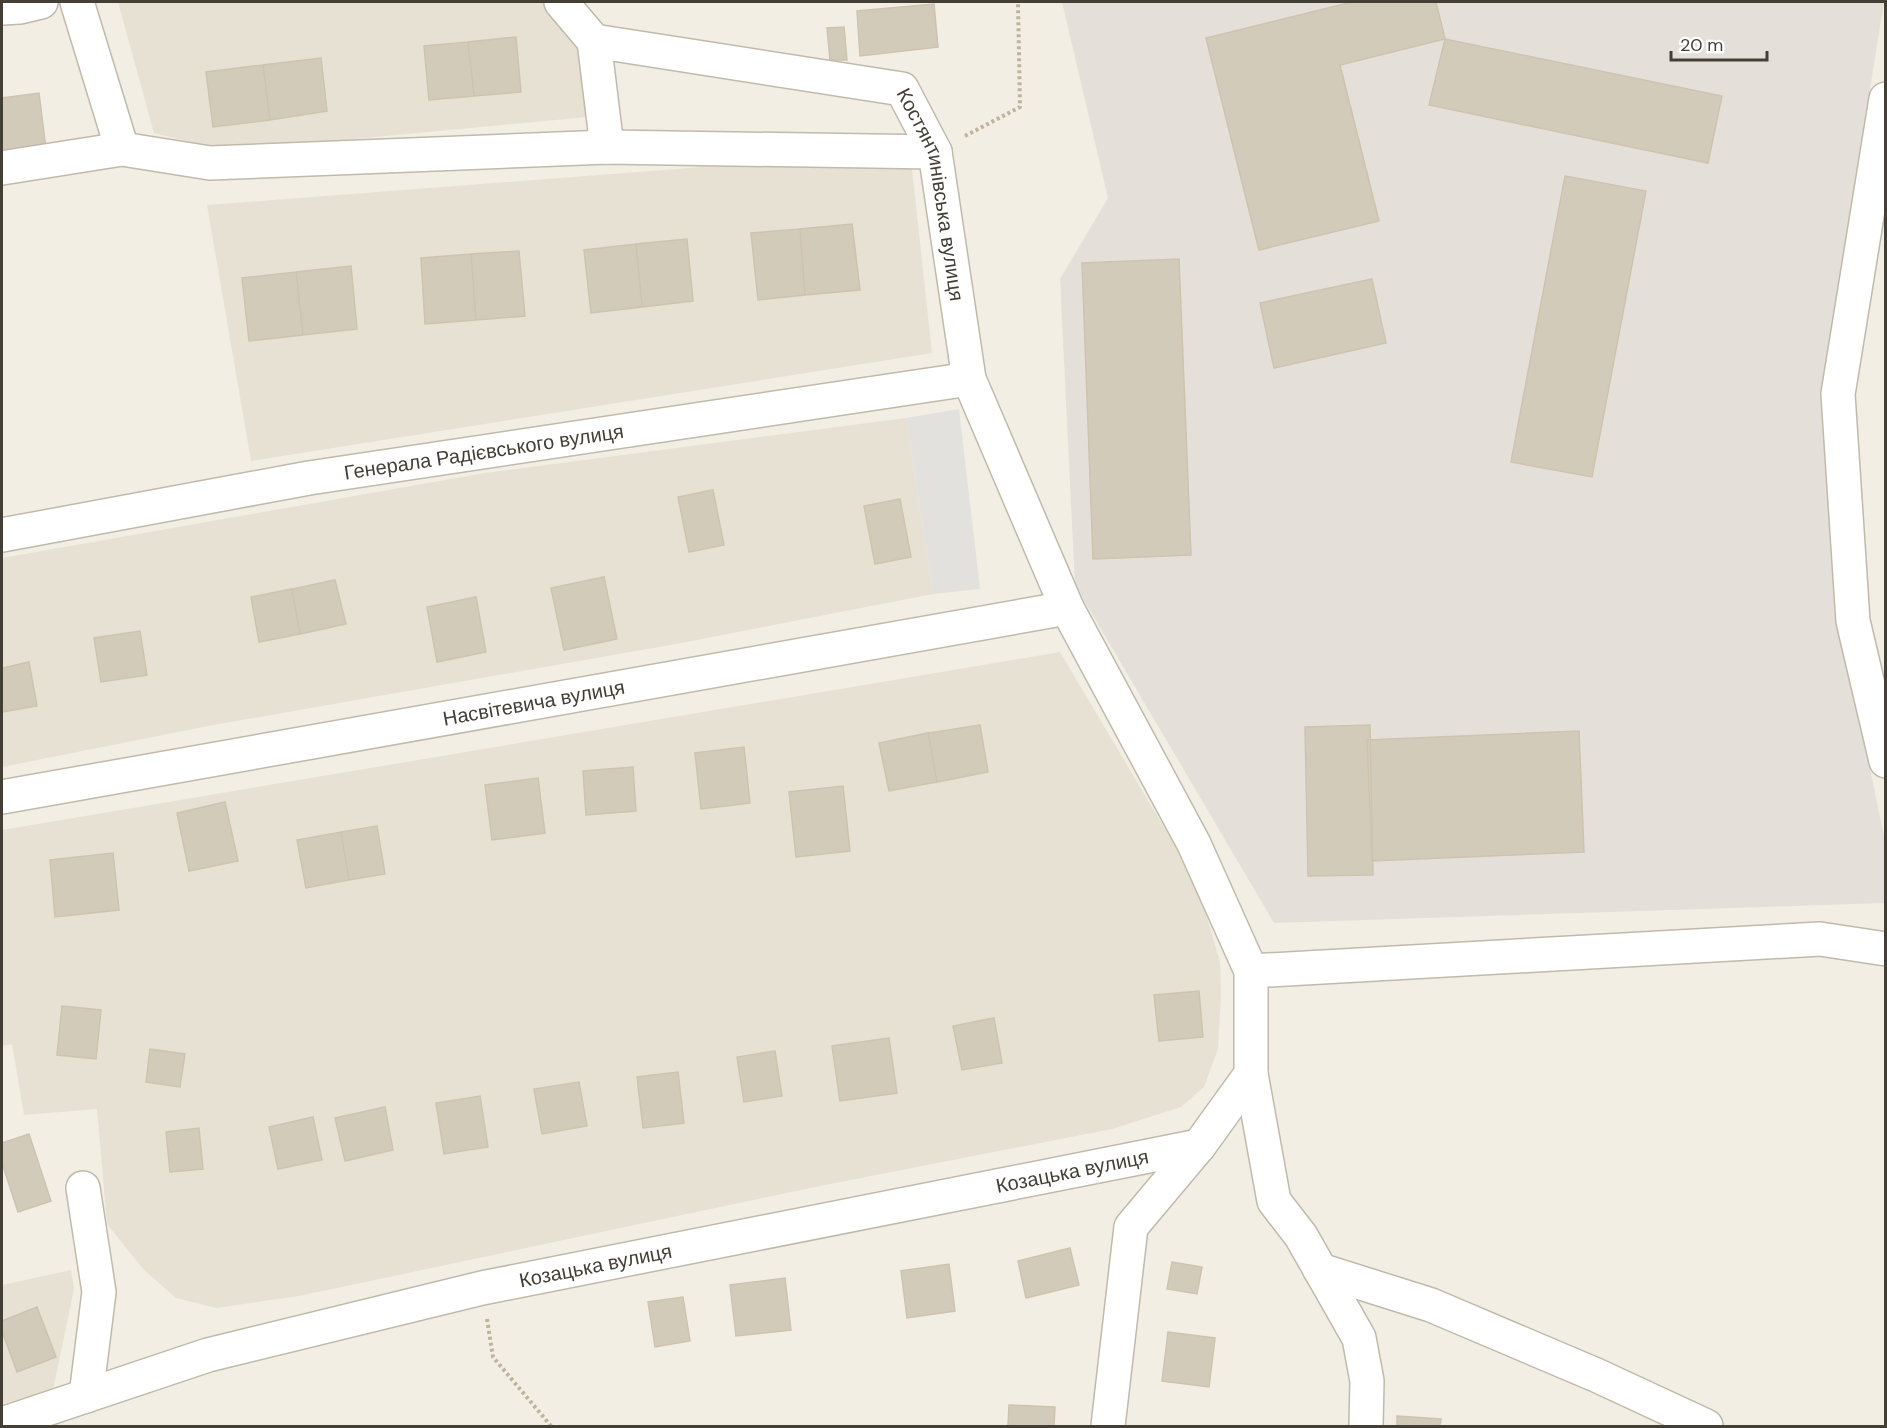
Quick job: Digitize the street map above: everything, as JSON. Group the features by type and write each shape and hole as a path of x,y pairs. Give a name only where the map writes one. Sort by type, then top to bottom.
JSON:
{"street":[{"path":"2,8 41,2"},
{"path":"77,2 122,149"},
{"path":"561,2 594,41 607,147"},
{"name":"Костянтинівська вулиця","path":"594,41 902,89 935,152 969,378 1067,608 1194,844 1251,971"},
{"path":"1886,99 1838,394 1853,621 1886,760"},
{"path":"2,168 122,149 210,163 607,147 935,152"},
{"name":"Генерала Радієвського вулиця","path":"2,535 309,478 969,378"},
{"name":"Насвітевича вулиця","path":"2,796 1067,608"},
{"path":"1366,1426 1367,1381 1359,1338 1300,1236 1274,1201 1251,1074 1251,971 1820,939 1886,949"},
{"path":"1108,1426 1131,1227 1199,1146 1251,1074"},
{"name":"Козацька вулиця","path":"2,1424 208,1355 482,1288 1199,1146"},
{"path":"83,1188 99,1292 86,1396"},
{"path":"1320,1270 1431,1305 1596,1375 1706,1426"}],"path":[{"path":"935,152 1020,107 1018,2"},
{"path":"482,1288 493,1357 550,1426"}],"shaded area":[{"path":"118,2 569,2 590,19 588,117 228,151 154,133"},
{"path":"1062,2 1884,2 1821,393 1841,630 1885,841 1885,903 1274,923 1075,585 1060,279 1108,198"},
{"path":"910,151 932,353 251,461 207,205"},
{"path":"959,409 980,589 933,594 906,418"},
{"path":"906,418 933,594 676,644 208,726 2,767 2,558 485,473"},
{"path":"1060,652 1197,883 1220,962 1218,1049 1204,1087 1181,1107 1112,1129 820,1186 299,1296 216,1308 176,1298 144,1270 107,1224 97,1109 24,1115 12,1044 2,1046 2,830"},
{"path":"71,1270 74,1289 53,1390 2,1404 2,1285"}],"building":[{"path":"1352,2 1436,2 1445,39 1340,65 1379,221 1259,250 1206,38"},
{"path":"934,4 938,47 860,56 857,11"},
{"path":"844,27 847,60 830,60 827,28"},
{"path":"516,37 521,92 474,96 468,42"},
{"path":"1445,39 1722,96 1708,163 1429,105"},
{"path":"468,42 474,96 429,100 424,46"},
{"path":"321,58 327,111 270,120 263,65"},
{"path":"263,65 270,120 213,127 206,72"},
{"path":"39,93 46,149 2,154 2,98"},
{"path":"1565,176 1646,191 1592,477 1511,462"},
{"path":"852,224 860,290 805,295 800,229"},
{"path":"800,229 805,295 758,300 751,233"},
{"path":"687,239 693,301 642,307 636,244"},
{"path":"636,244 642,307 591,313 584,250"},
{"path":"519,251 525,316 476,320 471,254"},
{"path":"471,254 476,320 425,324 421,258"},
{"path":"1179,259 1191,555 1093,559 1082,263"},
{"path":"351,266 357,329 303,335 296,272"},
{"path":"296,272 303,335 249,341 242,278"},
{"path":"1372,279 1386,343 1274,368 1260,303"},
{"path":"713,490 724,545 689,552 678,497"},
{"path":"900,499 911,557 875,564 864,506"},
{"path":"604,577 617,639 564,650 551,588"},
{"path":"335,580 346,624 300,634 292,589"},
{"path":"292,589 300,634 259,642 251,597"},
{"path":"476,597 486,652 437,662 427,607"},
{"path":"140,631 147,675 101,682 94,638"},
{"path":"29,662 37,706 2,712 2,668"},
{"path":"980,725 988,772 937,782 928,733"},
{"path":"1370,725 1373,875 1308,876 1305,727"},
{"path":"1579,731 1584,852 1372,861 1367,740"},
{"path":"928,733 937,782 889,791 879,743"},
{"path":"744,747 750,803 701,809 695,753"},
{"path":"633,767 636,811 586,815 583,771"},
{"path":"538,778 545,833 492,840 485,785"},
{"path":"843,786 850,851 796,857 789,792"},
{"path":"225,802 238,861 189,871 177,813"},
{"path":"377,826 385,874 349,880 341,832"},
{"path":"341,832 349,880 306,888 297,840"},
{"path":"113,853 119,910 55,917 50,860"},
{"path":"1199,991 1203,1037 1159,1041 1154,995"},
{"path":"62,1006 101,1010 96,1059 57,1055"},
{"path":"994,1018 1002,1063 962,1070 953,1026"},
{"path":"889,1038 897,1093 840,1101 832,1046"},
{"path":"150,1049 185,1054 180,1087 146,1082"},
{"path":"775,1051 782,1096 744,1102 737,1057"},
{"path":"678,1072 684,1123 643,1128 637,1077"},
{"path":"579,1082 587,1126 542,1134 534,1089"},
{"path":"480,1096 488,1147 444,1154 436,1103"},
{"path":"385,1107 393,1150 345,1161 335,1118"},
{"path":"313,1117 322,1160 278,1169 269,1127"},
{"path":"199,1128 203,1169 170,1172 166,1132"},
{"path":"29,1134 51,1201 18,1212 2,1163 2,1143"},
{"path":"1070,1248 1079,1285 1026,1298 1018,1261"},
{"path":"1172,1262 1202,1267 1197,1294 1167,1289"},
{"path":"949,1264 955,1311 907,1318 901,1271"},
{"path":"785,1278 791,1330 736,1336 730,1285"},
{"path":"683,1297 690,1341 655,1347 648,1302"},
{"path":"37,1307 56,1357 17,1372 2,1331 2,1321"},
{"path":"1168,1332 1215,1338 1209,1387 1162,1381"},
{"path":"1009,1405 1055,1407 1054,1426 1008,1426"},
{"path":"1397,1416 1441,1419 1440,1426 1397,1426"}]}
